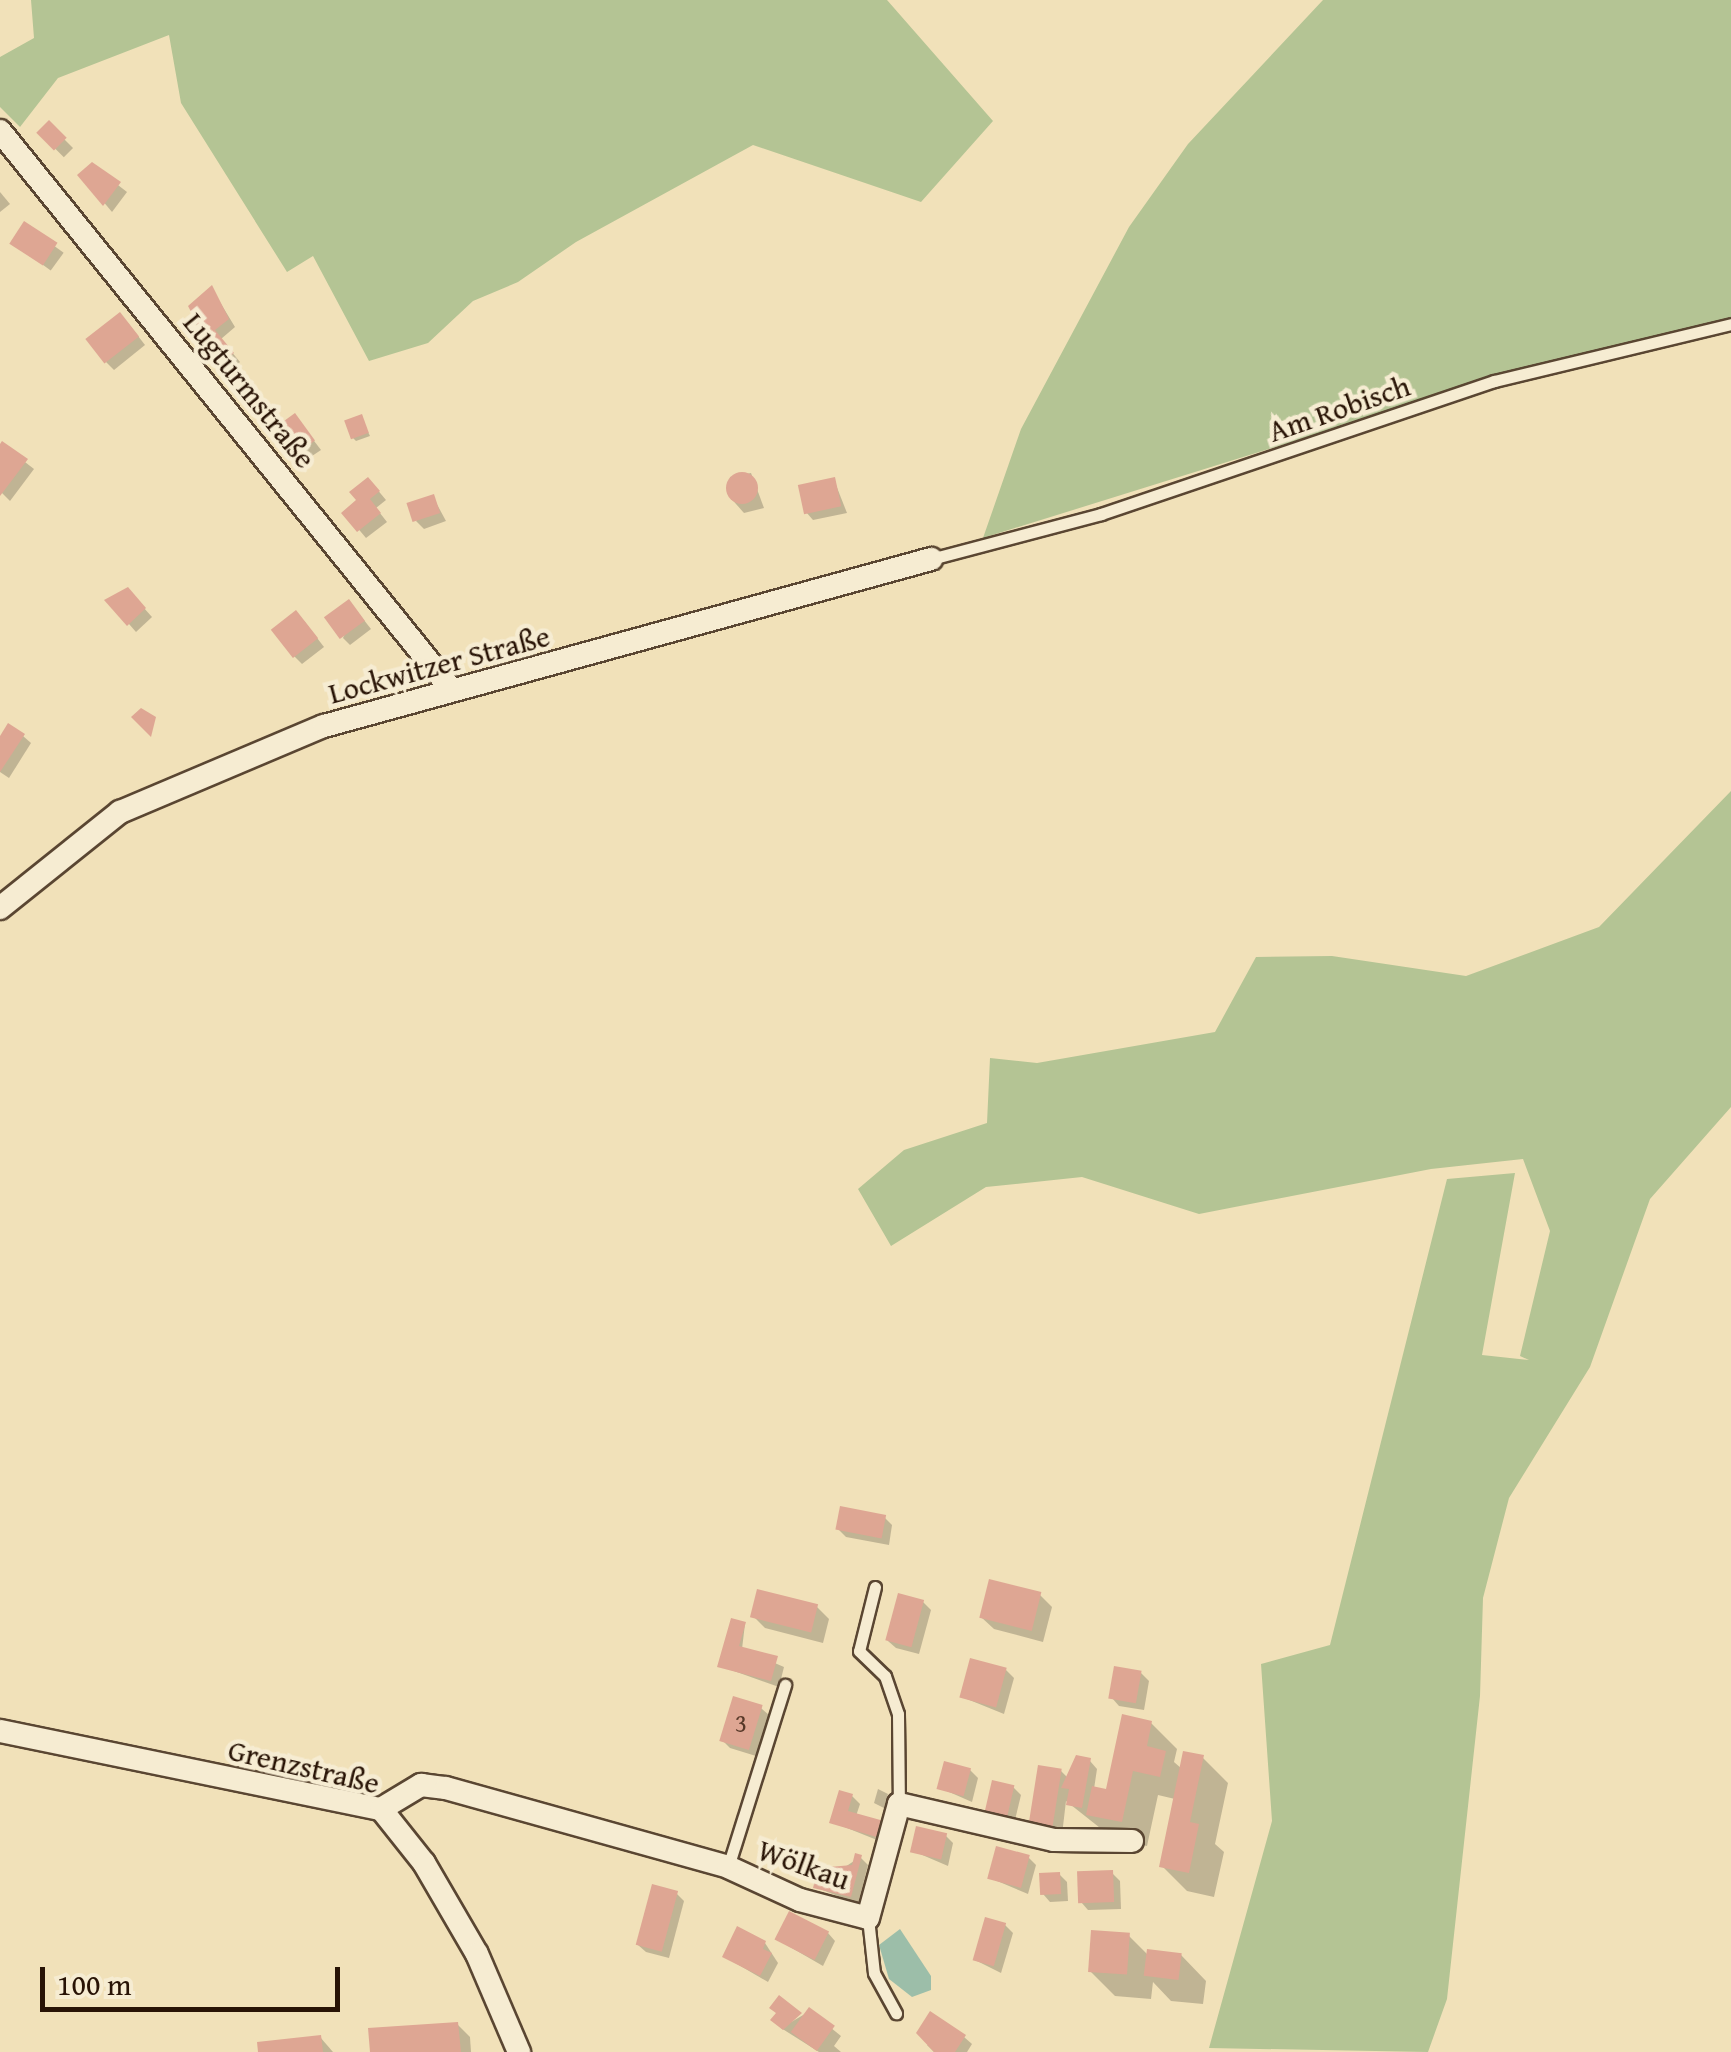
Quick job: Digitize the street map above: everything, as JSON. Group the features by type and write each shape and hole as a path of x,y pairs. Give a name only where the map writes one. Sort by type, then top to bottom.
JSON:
{"street":[{"name":"Lugturmstraße","path":"0,131 451,689"},
{"name":"Lockwitzer Straße","path":"0,908 100,825 169,788 324,726 931,559"},
{"name":"Grenzstraße","path":"0,1731 382,1810 424,1863 477,1954 519,2052"},
{"name":"Wölkau","path":"382,1810 421,1785 446,1788 728,1867 800,1900 868,1918 898,1804"},
{"path":"898,1804 1054,1840 1132,1841"}],"lane":[{"name":"Am Robisch","path":"931,559 1101,514 1494,381 1731,324"},
{"path":"875,1587 859,1651 884,1676 898,1714 898,1804"},
{"path":"728,1867 786,1685"},
{"path":"868,1918 874,1973 896,2013"}],"shaded area":[{"path":"31,0 887,0 993,121 921,202 753,145 576,242 518,282 473,301 428,343 369,361 313,256 287,272 181,103 169,35 58,78 20,127 0,107 0,57 34,38"},
{"path":"1323,0 1731,0 1731,323 1565,357 983,538 1021,429 1129,227 1188,144"},
{"path":"1731,791 1731,1107 1650,1199 1590,1367 1509,1498 1483,1598 1480,1696 1447,1999 1428,2052 1209,2048 1272,1821 1261,1664 1330,1645 1447,1179 1515,1173 1482,1355 1529,1360 1520,1356 1550,1231 1523,1159 1431,1169 1199,1214 1082,1177 986,1187 891,1246 858,1189 904,1150 987,1123 990,1058 1037,1063 1215,1032 1256,957 1332,956 1466,976 1599,927"},
{"path":"900,1929 931,1976 931,1990 912,1997 889,1979 879,1945"}],"building":[{"path":"49,120 67,138 54,150 36,133"},
{"path":"92,162 121,182 103,206 77,175"},
{"path":"24,221 58,243 43,265 9,244"},
{"path":"212,285 229,319 215,330 234,353 218,366 200,343 205,339 188,306"},
{"path":"120,312 139,336 104,364 85,339"},
{"path":"295,413 315,441 297,453 277,426"},
{"path":"362,414 369,433 351,439 344,420"},
{"path":"2,441 28,459 0,496 0,444"},
{"path":"742,472 754,476 758,488 754,500 742,504 730,500 726,488 730,476"},
{"path":"368,477 380,491 370,499 381,513 357,532 341,513 356,500 349,492"},
{"path":"835,477 841,506 804,514 798,485"},
{"path":"434,494 440,513 413,522 406,503"},
{"path":"128,587 146,608 127,626 104,600"},
{"path":"349,599 365,621 340,639 324,617"},
{"path":"296,610 318,638 293,658 271,630"},
{"path":"141,708 156,717 151,737 131,717"},
{"path":"8,723 25,734 0,772 0,736"},
{"path":"840,1506 886,1515 882,1539 835,1530"},
{"path":"989,1579 1041,1592 1032,1631 979,1618"},
{"path":"757,1589 818,1604 811,1632 750,1617"},
{"path":"898,1593 924,1600 911,1647 885,1640"},
{"path":"731,1618 746,1622 739,1646 778,1656 771,1681 717,1667"},
{"path":"970,1658 1007,1668 996,1707 959,1698"},
{"path":"1114,1666 1142,1671 1136,1703 1108,1698"},
{"path":"733,1696 763,1705 749,1750 719,1741"},
{"path":"1122,1714 1152,1721 1147,1746 1166,1751 1160,1777 1133,1771 1122,1822 1086,1815 1092,1786 1106,1789"},
{"path":"1183,1751 1204,1755 1190,1822 1199,1824 1189,1873 1159,1867"},
{"path":"1076,1755 1091,1758 1082,1808 1066,1805 1069,1789 1061,1788"},
{"path":"944,1761 971,1768 964,1796 936,1789"},
{"path":"1038,1765 1062,1769 1052,1827 1029,1823"},
{"path":"992,1780 1014,1785 1007,1818 984,1813"},
{"path":"839,1790 853,1794 848,1811 884,1821 880,1838 829,1823"},
{"path":"916,1826 947,1833 941,1860 910,1852"},
{"path":"996,1846 1030,1855 1021,1888 987,1879"},
{"path":"855,1853 862,1855 851,1897 813,1888 818,1868 852,1865"},
{"path":"1113,1870 1114,1902 1078,1903 1077,1871"},
{"path":"1060,1872 1061,1894 1040,1895 1039,1873"},
{"path":"652,1884 678,1891 662,1952 636,1945"},
{"path":"789,1911 829,1931 815,1960 774,1940"},
{"path":"985,1917 1006,1923 994,1966 973,1960"},
{"path":"737,1926 766,1941 763,1949 772,1953 760,1976 722,1957"},
{"path":"1091,1930 1130,1933 1127,1975 1088,1972"},
{"path":"1147,1949 1182,1953 1178,1980 1144,1976"},
{"path":"779,1995 802,2013 783,2030 770,2020 776,2013 769,2008"},
{"path":"809,2007 835,2026 817,2051 791,2032"},
{"path":"930,2011 966,2035 955,2052 934,2052 916,2033"},
{"path":"458,2022 461,2052 370,2052 368,2028"},
{"path":"321,2035 323,2052 258,2052 257,2042"}]}
